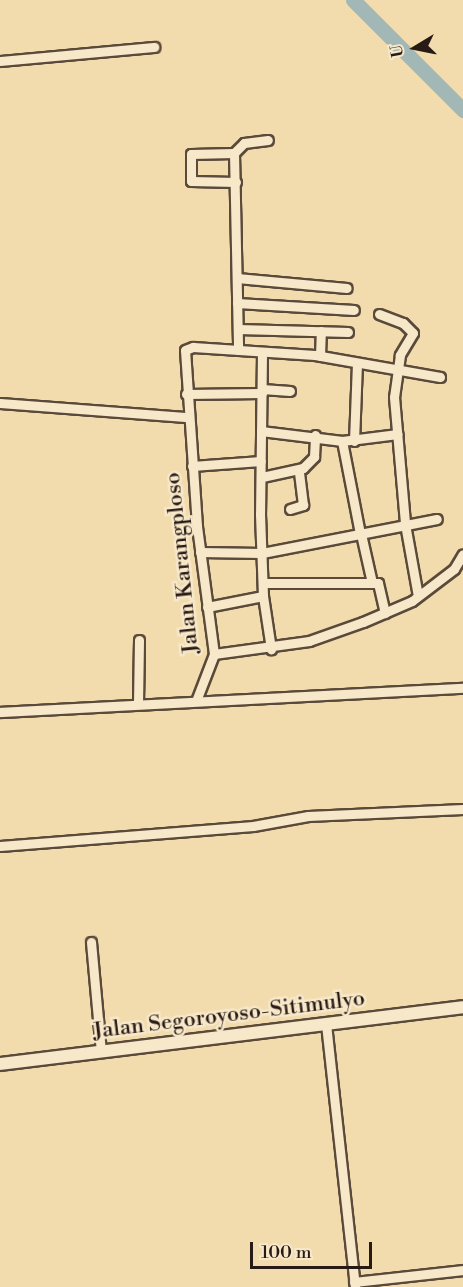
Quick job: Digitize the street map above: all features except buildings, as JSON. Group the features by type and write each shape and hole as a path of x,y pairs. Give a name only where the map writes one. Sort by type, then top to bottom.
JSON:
{"main road":[{"name":"Jalan Segoroyoso-Sitimulyo","path":"0,1064 463,1007"}],"street":[{"path":"0,62 154,47"},
{"path":"236,182 193,182 190,178 191,154 234,153 244,143 268,140"},
{"path":"234,153 238,350 320,357 440,377"},
{"path":"237,278 347,288"},
{"path":"237,303 354,310"},
{"path":"379,314 402,323 413,333 405,342 397,370 398,434 405,524 418,596"},
{"path":"238,328 348,332"},
{"path":"320,357 321,331"},
{"name":"Jalan Karangploso","path":"196,701 214,654 192,465 185,350 193,347 238,350"},
{"path":"262,353 263,596 271,649"},
{"path":"354,441 357,364"},
{"path":"186,394 290,392"},
{"path":"0,404 188,417"},
{"path":"261,431 315,435 342,441 398,434"},
{"path":"262,477 299,470 314,457 315,435"},
{"path":"342,441 372,583"},
{"path":"192,465 261,461"},
{"path":"290,509 303,505 299,470"},
{"path":"201,552 262,553 437,519"},
{"path":"214,654 271,649 309,641 385,613 418,596 454,569 463,554"},
{"path":"263,583 378,583 385,613"},
{"path":"207,608 263,596"},
{"path":"138,704 139,640"},
{"path":"0,712 463,688"},
{"path":"0,846 253,826 330,814 463,809"},
{"path":"91,942 101,1052"},
{"path":"326,1024 354,1285 463,1270"}],"waterway":[{"path":"353,0 463,110"}]}
